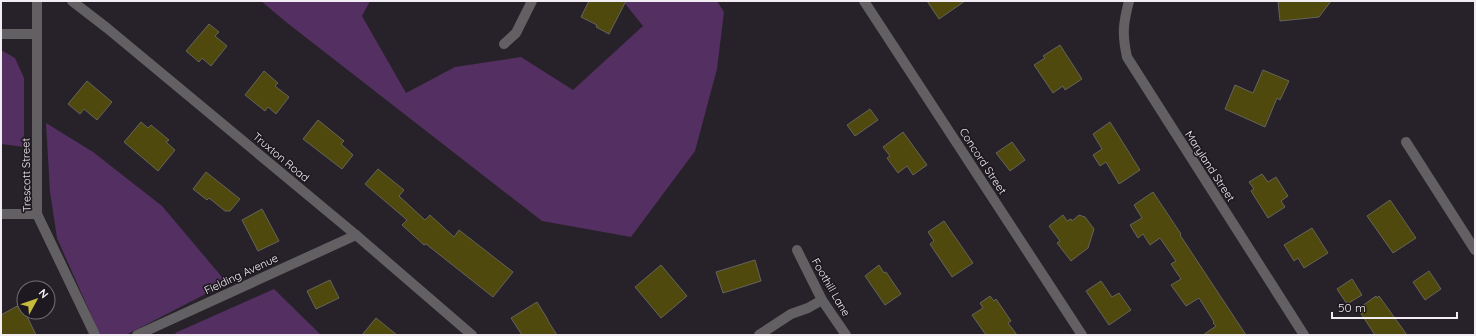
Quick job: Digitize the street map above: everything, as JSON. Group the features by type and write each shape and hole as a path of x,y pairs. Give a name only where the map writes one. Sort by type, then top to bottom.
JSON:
{"street":[{"name":"Trescott Street","path":"38,1 37,214 95,335"},
{"name":"Truxton Road","path":"72,1 107,28 356,235 472,335"},
{"path":"504,44 516,33 532,1"},
{"name":"Concord Street","path":"864,1 1082,335"},
{"name":"Maryland Street","path":"1129,1 1125,17 1123,38 1127,57 1304,335"},
{"path":"1,34 37,34"},
{"path":"1406,142 1475,250"},
{"path":"1,214 37,214"},
{"name":"Fielding Avenue","path":"137,335 356,235"},
{"name":"Foothill Lane","path":"797,250 822,300 846,335"},
{"path":"759,335 791,314 808,308 822,300"}],"shaded area":[{"path":"261,1 370,1 362,16 406,93 455,67 521,57 573,90 643,26 623,1 717,1 724,12 717,69 695,151 631,237 542,221"},
{"path":"1,50 15,58 24,78 24,147 1,144"},
{"path":"46,123 93,152 162,206 227,283 126,335 100,335 57,238 50,192"},
{"path":"274,289 321,335 177,335 175,333"}],"building":[{"path":"589,1 626,1 609,34 596,27 597,25 581,17"},
{"path":"927,1 965,1 939,19"},
{"path":"1278,1 1331,1 1319,17 1280,21"},
{"path":"209,24 219,32 215,36 227,46 211,66 202,58 199,62 186,51"},
{"path":"1060,45 1082,79 1065,90 1063,86 1053,93 1034,65 1045,58 1043,56"},
{"path":"1263,70 1289,81 1280,100 1277,98 1265,127 1225,109 1235,85 1253,93"},
{"path":"264,71 278,83 275,86 289,97 276,114 268,107 265,111 245,95"},
{"path":"87,81 112,102 97,120 84,109 80,114 68,104"},
{"path":"870,109 878,120 855,136 847,125"},
{"path":"318,120 344,141 341,144 353,155 342,169 303,139"},
{"path":"141,122 148,128 151,125 169,140 166,142 175,150 158,171 124,142"},
{"path":"1110,122 1140,170 1119,184 1106,162 1100,166 1093,155 1102,149 1093,134"},
{"path":"903,132 927,165 913,175 907,166 898,173 887,158 890,156 883,147"},
{"path":"1012,142 1025,160 1010,171 996,153"},
{"path":"378,169 404,190 399,196 425,220 430,215 454,237 459,230 513,272 493,297 426,244 424,245 402,225 407,220 365,184"},
{"path":"206,172 240,199 230,211 225,211 209,198 207,200 193,189"},
{"path":"1262,174 1268,182 1276,177 1288,196 1281,201 1285,207 1268,218 1251,191 1254,189 1249,182"},
{"path":"1153,192 1246,335 1203,335 1216,326 1199,298 1186,306 1171,285 1181,279 1171,264 1176,261 1160,238 1150,245 1143,234 1138,238 1130,225 1142,218 1134,205"},
{"path":"1390,200 1416,238 1393,253 1367,216"},
{"path":"262,209 279,241 258,251 242,220"},
{"path":"1063,215 1067,221 1071,219 1072,221 1079,215 1085,217 1094,229 1088,248 1071,261 1057,243 1060,241 1049,226"},
{"path":"944,221 973,263 952,277 930,244 934,241 928,232"},
{"path":"1312,228 1328,253 1304,268 1298,258 1294,261 1284,245"},
{"path":"755,260 761,281 723,293 716,272"},
{"path":"661,265 687,296 661,318 635,287"},
{"path":"879,265 884,273 886,272 901,294 885,305 865,276"},
{"path":"1429,271 1441,289 1425,300 1413,282"},
{"path":"1352,279 1362,295 1347,304 1337,289"},
{"path":"330,280 339,298 316,309 307,291"},
{"path":"1101,281 1112,297 1119,293 1131,310 1109,325 1086,291"},
{"path":"990,296 994,301 996,299 1011,321 1008,323 1017,335 986,335 972,315 983,308 980,303"},
{"path":"1376,296 1377,298 1379,296 1407,335 1375,335 1358,309"},
{"path":"537,302 557,335 522,335 511,318"},
{"path":"16,307 16,320 29,320 36,335 1,335 1,315"},
{"path":"376,318 397,335 362,335"}]}
